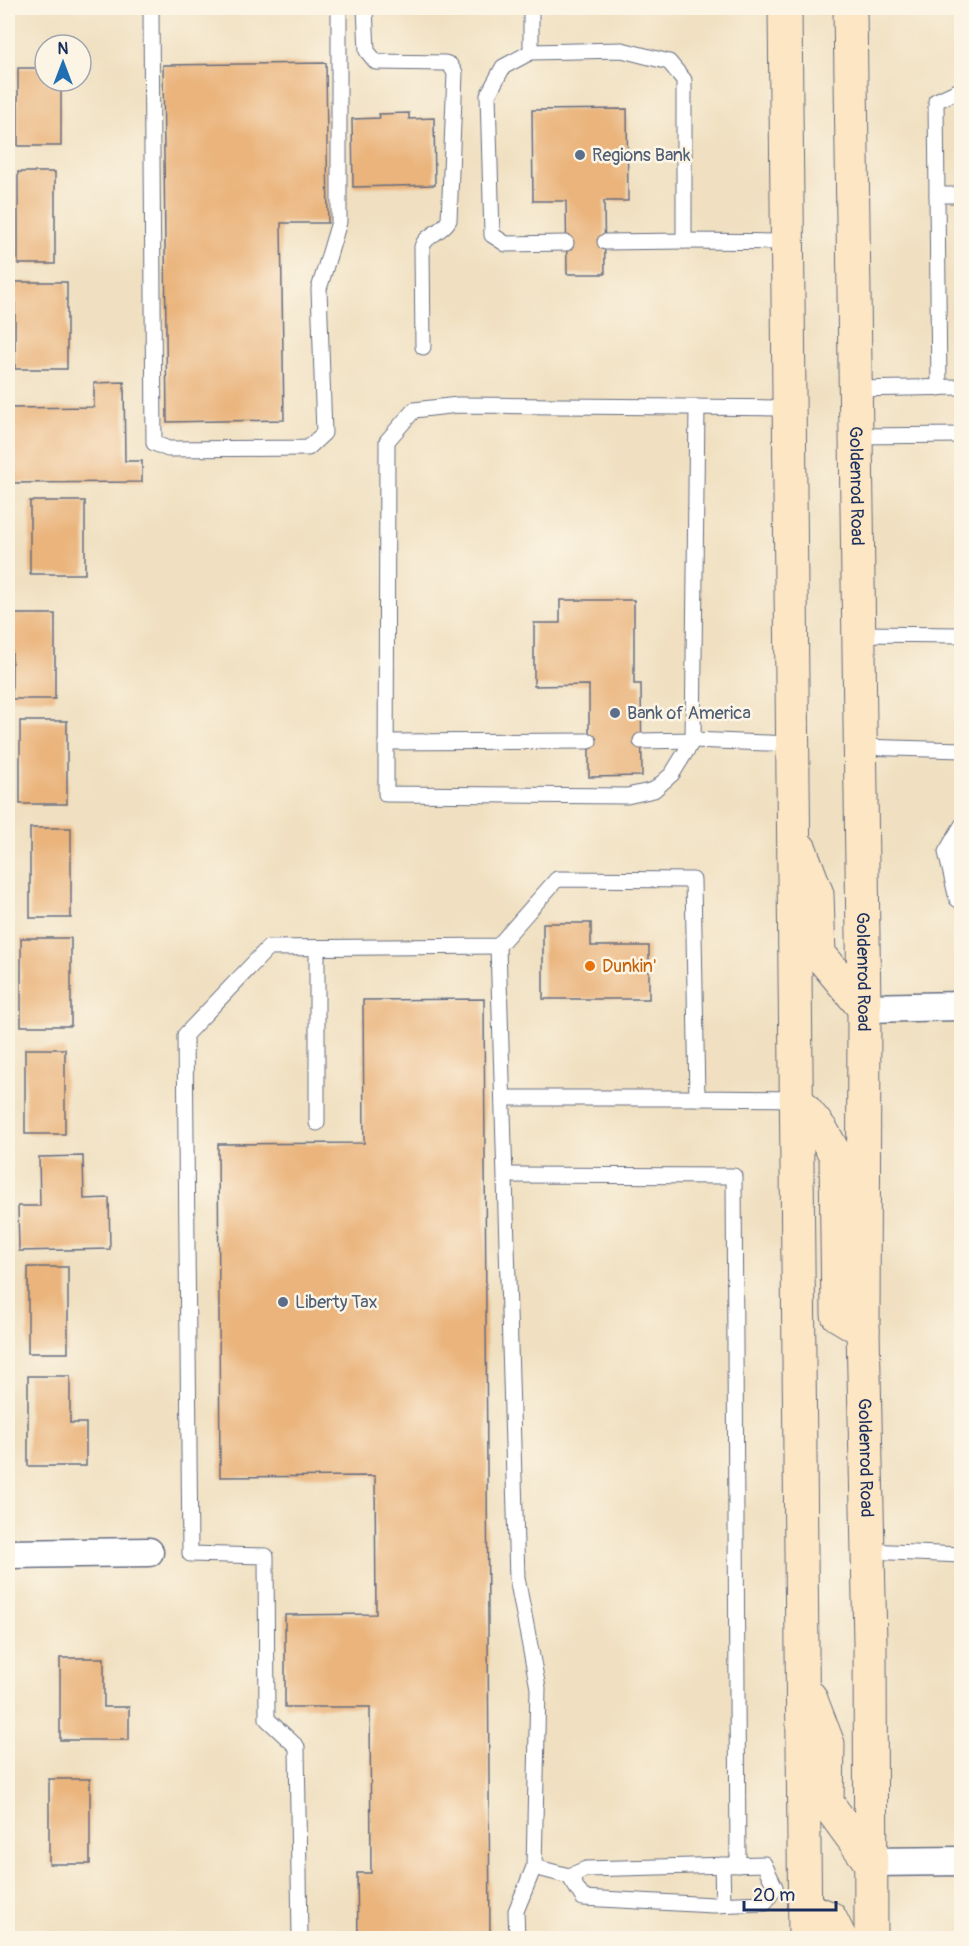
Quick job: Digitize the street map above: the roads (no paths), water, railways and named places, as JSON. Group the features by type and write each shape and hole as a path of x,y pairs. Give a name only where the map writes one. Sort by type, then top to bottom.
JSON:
{"main road":[{"path":"785,8 802,1676 798,1905 830,1918 840,1938"},
{"name":"Goldenrod Road","path":"849,8 864,1008 863,1330 870,1642 871,1938"},
{"path":"792,831 817,894 819,954 864,1008"},
{"path":"796,1099 822,1131 836,1156 838,1315 863,1330"},
{"path":"802,1676 828,1744 827,1803 870,1862"}],"street":[{"path":"864,1008 962,1006"},
{"path":"8,1554 149,1552"},
{"path":"870,1862 962,1861"}],"lane":[{"path":"151,8 154,443 168,449 308,448 324,433 319,289 339,222 339,8"},
{"path":"364,8 367,51 376,62 445,63 450,65 455,73 449,220 445,227 424,241 422,247 423,347"},
{"path":"531,8 531,52"},
{"path":"566,243 506,244 492,235 488,95 503,67 531,52 622,50 669,62 684,80 684,241"},
{"path":"939,387 936,101 962,89"},
{"path":"937,195 962,195"},
{"path":"605,242 788,242"},
{"path":"854,389 962,387"},
{"path":"697,407 693,740 672,774 654,790 627,796 386,794 387,441 414,410 458,405 697,407 789,408"},
{"path":"855,436 962,435"},
{"path":"858,634 962,635"},
{"path":"641,741 693,740 792,744"},
{"path":"386,742 589,741"},
{"path":"860,747 962,750"},
{"path":"962,825 946,852 957,899 962,903"},
{"path":"516,1938 516,1911 534,1867 538,1688 517,1578 507,1175 498,946 556,879 693,880 697,1098"},
{"path":"300,1938 297,1748 267,1719 266,1556 190,1554 186,1035 268,948 498,946"},
{"path":"317,948 317,1123"},
{"path":"503,1098 796,1099"},
{"path":"507,1175 734,1176 738,1865"},
{"path":"867,1551 962,1555"},
{"path":"534,1867 569,1876 586,1869 764,1864 798,1905"},
{"path":"722,1865 723,1904"},
{"path":"569,1876 583,1898 798,1905"}],"place":[{"name":"Regions Bank","path":"580,155"},
{"name":"Bank of America","path":"615,713"},
{"name":"Dunkin'","path":"590,966"},
{"name":"Liberty Tax","path":"283,1302"}]}
